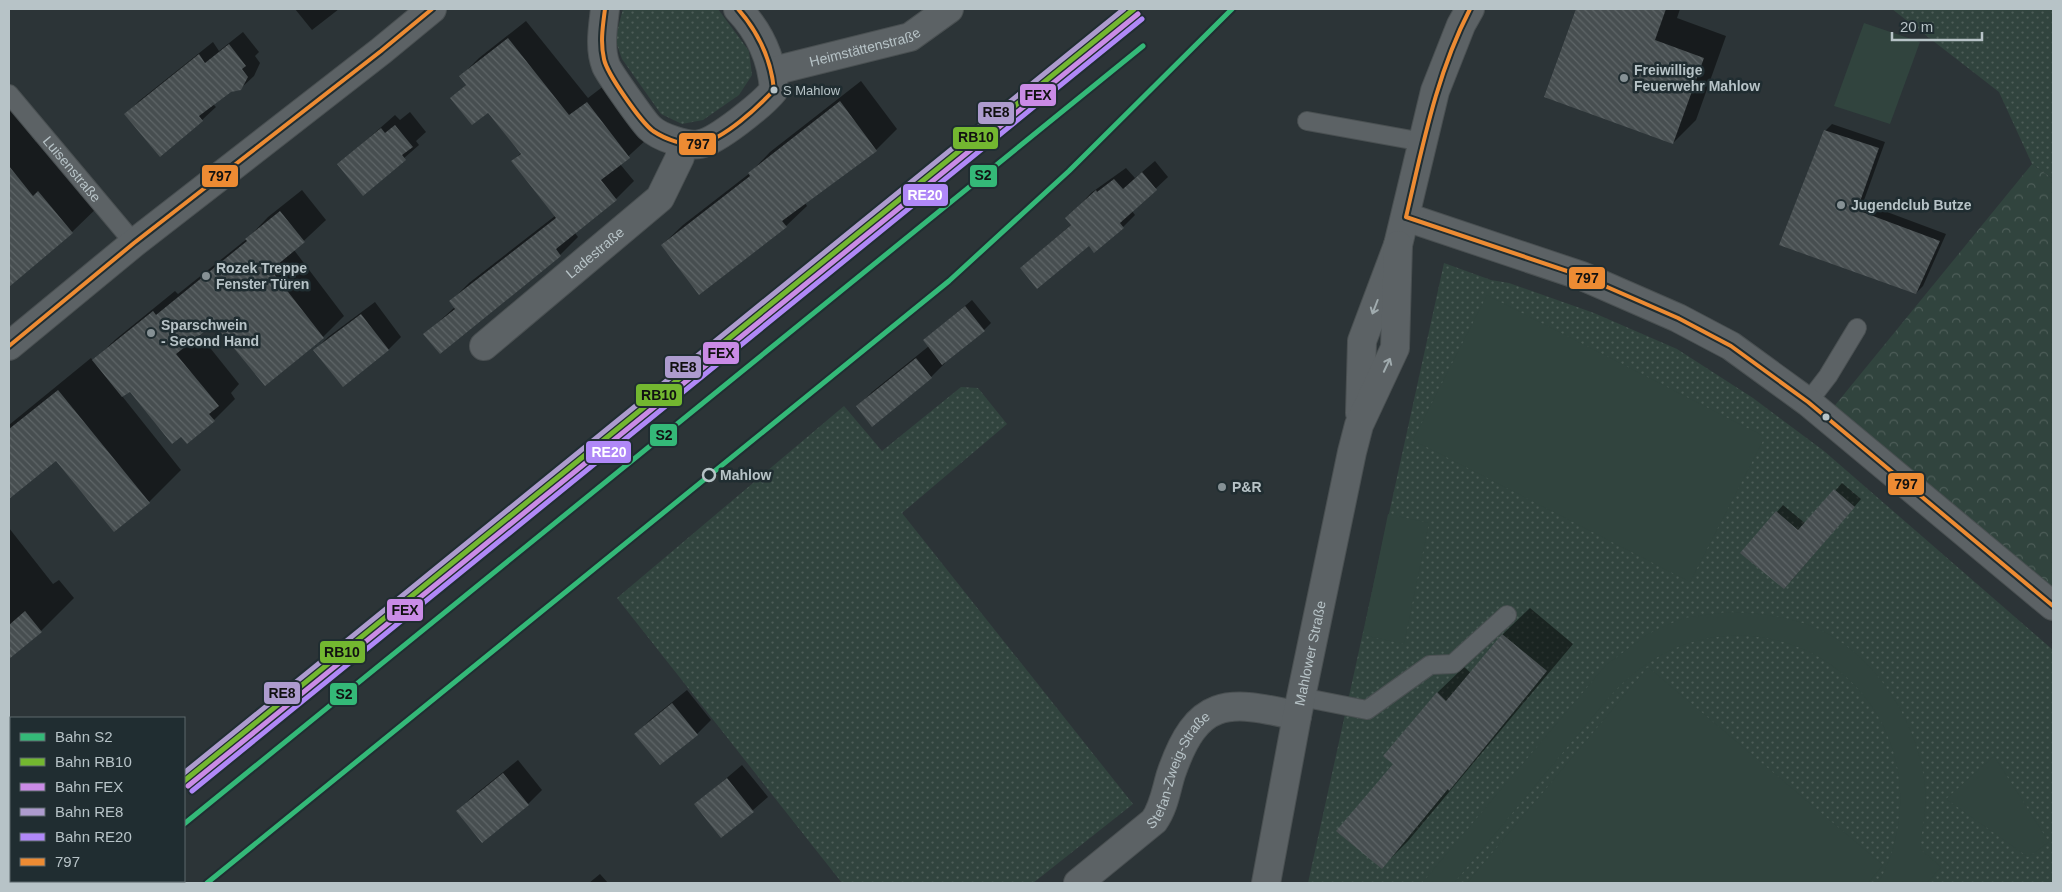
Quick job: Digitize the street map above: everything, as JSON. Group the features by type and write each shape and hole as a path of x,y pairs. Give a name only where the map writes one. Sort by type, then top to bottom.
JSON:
{"street":[{"path":"9,346 134,243 381,51 432,9"},
{"path":"606,9 602,38 606,66 651,129 680,143 700,144 720,135 767,98 774,90 772,70 763,44 747,10"},
{"name":"Heimstättenstraße","path":"772,70 910,37 949,9"},
{"name":"Mahlower Straße","path":"1266,883 1299,706 1359,425 1395,348 1398,246 1435,91 1461,25 1470,9"},
{"name":"Ladestraße","path":"484,346 660,198 680,157 680,143"},
{"path":"1406,217 1582,276 1678,318 1730,346 1808,402 2053,606"},
{"name":"Stefan-Zweig-Straße","path":"1078,883 1154,821 1161,812 1179,753 1197,724 1207,714 1220,708 1235,705 1269,710 1299,706"}],"lane":[{"name":"Luisenstraße","path":"9,94 134,243"},
{"path":"1307,121 1423,142"},
{"path":"1808,402 1828,376 1857,328"},
{"path":"1299,706 1366,710 1430,665 1453,664 1507,615"}],"green space":[{"path":"623,9 718,9 749,51 752,75 739,95 703,120 682,124 661,114 622,59 615,39"},
{"path":"1892,9 2053,9 2053,179 2032,164 1999,92"},
{"path":"1864,23 1920,42 1890,124 1834,106"},
{"path":"2032,164 2053,179 2053,596 1832,409"},
{"path":"1444,263 1491,280 1509,283 1594,313 1677,349 1753,398 1824,451 2053,650 2053,883 1308,883"},
{"path":"1487,295 1765,437 1690,582 1413,440"},
{"path":"961,387 978,388 1007,424 902,513 1133,804 1033,883 842,883 617,598 844,406 882,451"},
{"path":"1388,514 1429,523 1404,644 1363,635"},
{"path":"1727,612 1773,616 1816,628 1838,640 1858,655 1876,673 1904,717 1914,740 1921,764 1925,788 1925,803 1920,849 1941,867 1927,883 1878,883 1894,847 1900,807 1898,770 1888,736 1871,705 1849,679 1821,658 1789,644 1754,636 1717,637 1685,644 1669,651 1641,668 1628,678 1605,702 1454,883 1422,883 1606,665 1648,634 1665,626 1684,618"},
{"path":"1648,667 1883,865 1868,883 1467,883"},
{"path":"1994,756 2049,842 2028,857 1946,799"}],"building":[{"name":"Freiwillige Feuerwehr Mahlow","path":"1576,9 1666,9 1655,40 1704,58 1673,144 1544,97"},
{"path":"508,38 569,115 587,102 630,158 601,180 617,200 556,249 561,256 440,354 423,334 455,309 449,301 556,218 511,161 521,154 488,113 472,125 450,98 466,85 459,76"},
{"path":"229,44 246,66 242,69 248,77 241,90 231,92 199,116 203,121 160,157 124,114 199,54 205,63"},
{"path":"840,101 877,151 782,221 787,227 699,295 661,245 750,176 748,173"},
{"path":"395,125 413,147 402,155 406,160 363,196 337,164 381,128 385,133"},
{"path":"1824,130 1879,148 1857,210 1940,241 1916,294 1779,245"},
{"path":"9,166 33,196 38,191 73,233 9,287"},
{"path":"1142,172 1157,190 1120,223 1124,228 1094,253 1089,246 1037,289 1020,268 1071,225 1065,218 1096,190 1097,192 1114,179 1123,189"},
{"path":"280,211 305,242 271,270 324,338 265,386 214,324 176,354 219,406 209,414 215,421 187,444 181,437 172,444 130,392 122,397 92,360 153,311 156,315 247,241 245,239"},
{"path":"965,306 985,331 942,365 923,340"},
{"path":"361,314 389,350 343,387 313,350"},
{"path":"916,358 932,378 872,427 856,406"},
{"path":"58,390 150,503 114,532 56,461 9,499 9,429"},
{"path":"1834,489 1855,507 1784,589 1740,553 1776,511 1798,530"},
{"path":"25,611 42,632 9,659 9,625"},
{"path":"1502,634 1547,671 1449,791 1448,789 1382,869 1336,831 1393,764 1383,756 1437,692 1446,701"},
{"path":"672,703 698,735 660,765 634,734"},
{"path":"503,773 529,805 482,843 456,811"},
{"path":"727,778 754,812 721,838 694,804"}],"rail line":[{"name":"RE8","path":"185,772 1124,9"},
{"name":"RB10","path":"185,780 1134,9"},
{"name":"S2","path":"207,883 949,281 1069,171 1232,9"},
{"name":"FEX","path":"188,786 1138,14"},
{"name":"RE20","path":"192,791 1142,19"},
{"name":"S2","path":"185,823 1143,46"}],"transit line":[{"name":"797","path":"9,346 134,243 381,51 432,9"},
{"name":"797","path":"605,9 602,34 604,59 606,66 625,97 653,131 676,142 694,145 720,136 750,113 774,90 770,67 763,46 752,27 738,9"},
{"name":"797","path":"1406,217 1439,85 1458,34 1470,9"},
{"name":"797","path":"1406,217 1582,276 1678,318 1731,346 1808,402 2053,606"}],"place":[{"name":"Freiwillige Feuerwehr Mahlow","path":"1624,78"},
{"name":"S Mahlow","path":"774,90"},
{"name":"Jugendclub Butze","path":"1841,205"},
{"name":"Rozek Treppe Fenster Türen","path":"206,276"},
{"name":"Sparschwein - Second Hand","path":"151,333"},
{"name":"Mahlow","path":"709,475"},
{"name":"P&R","path":"1222,487"}]}
